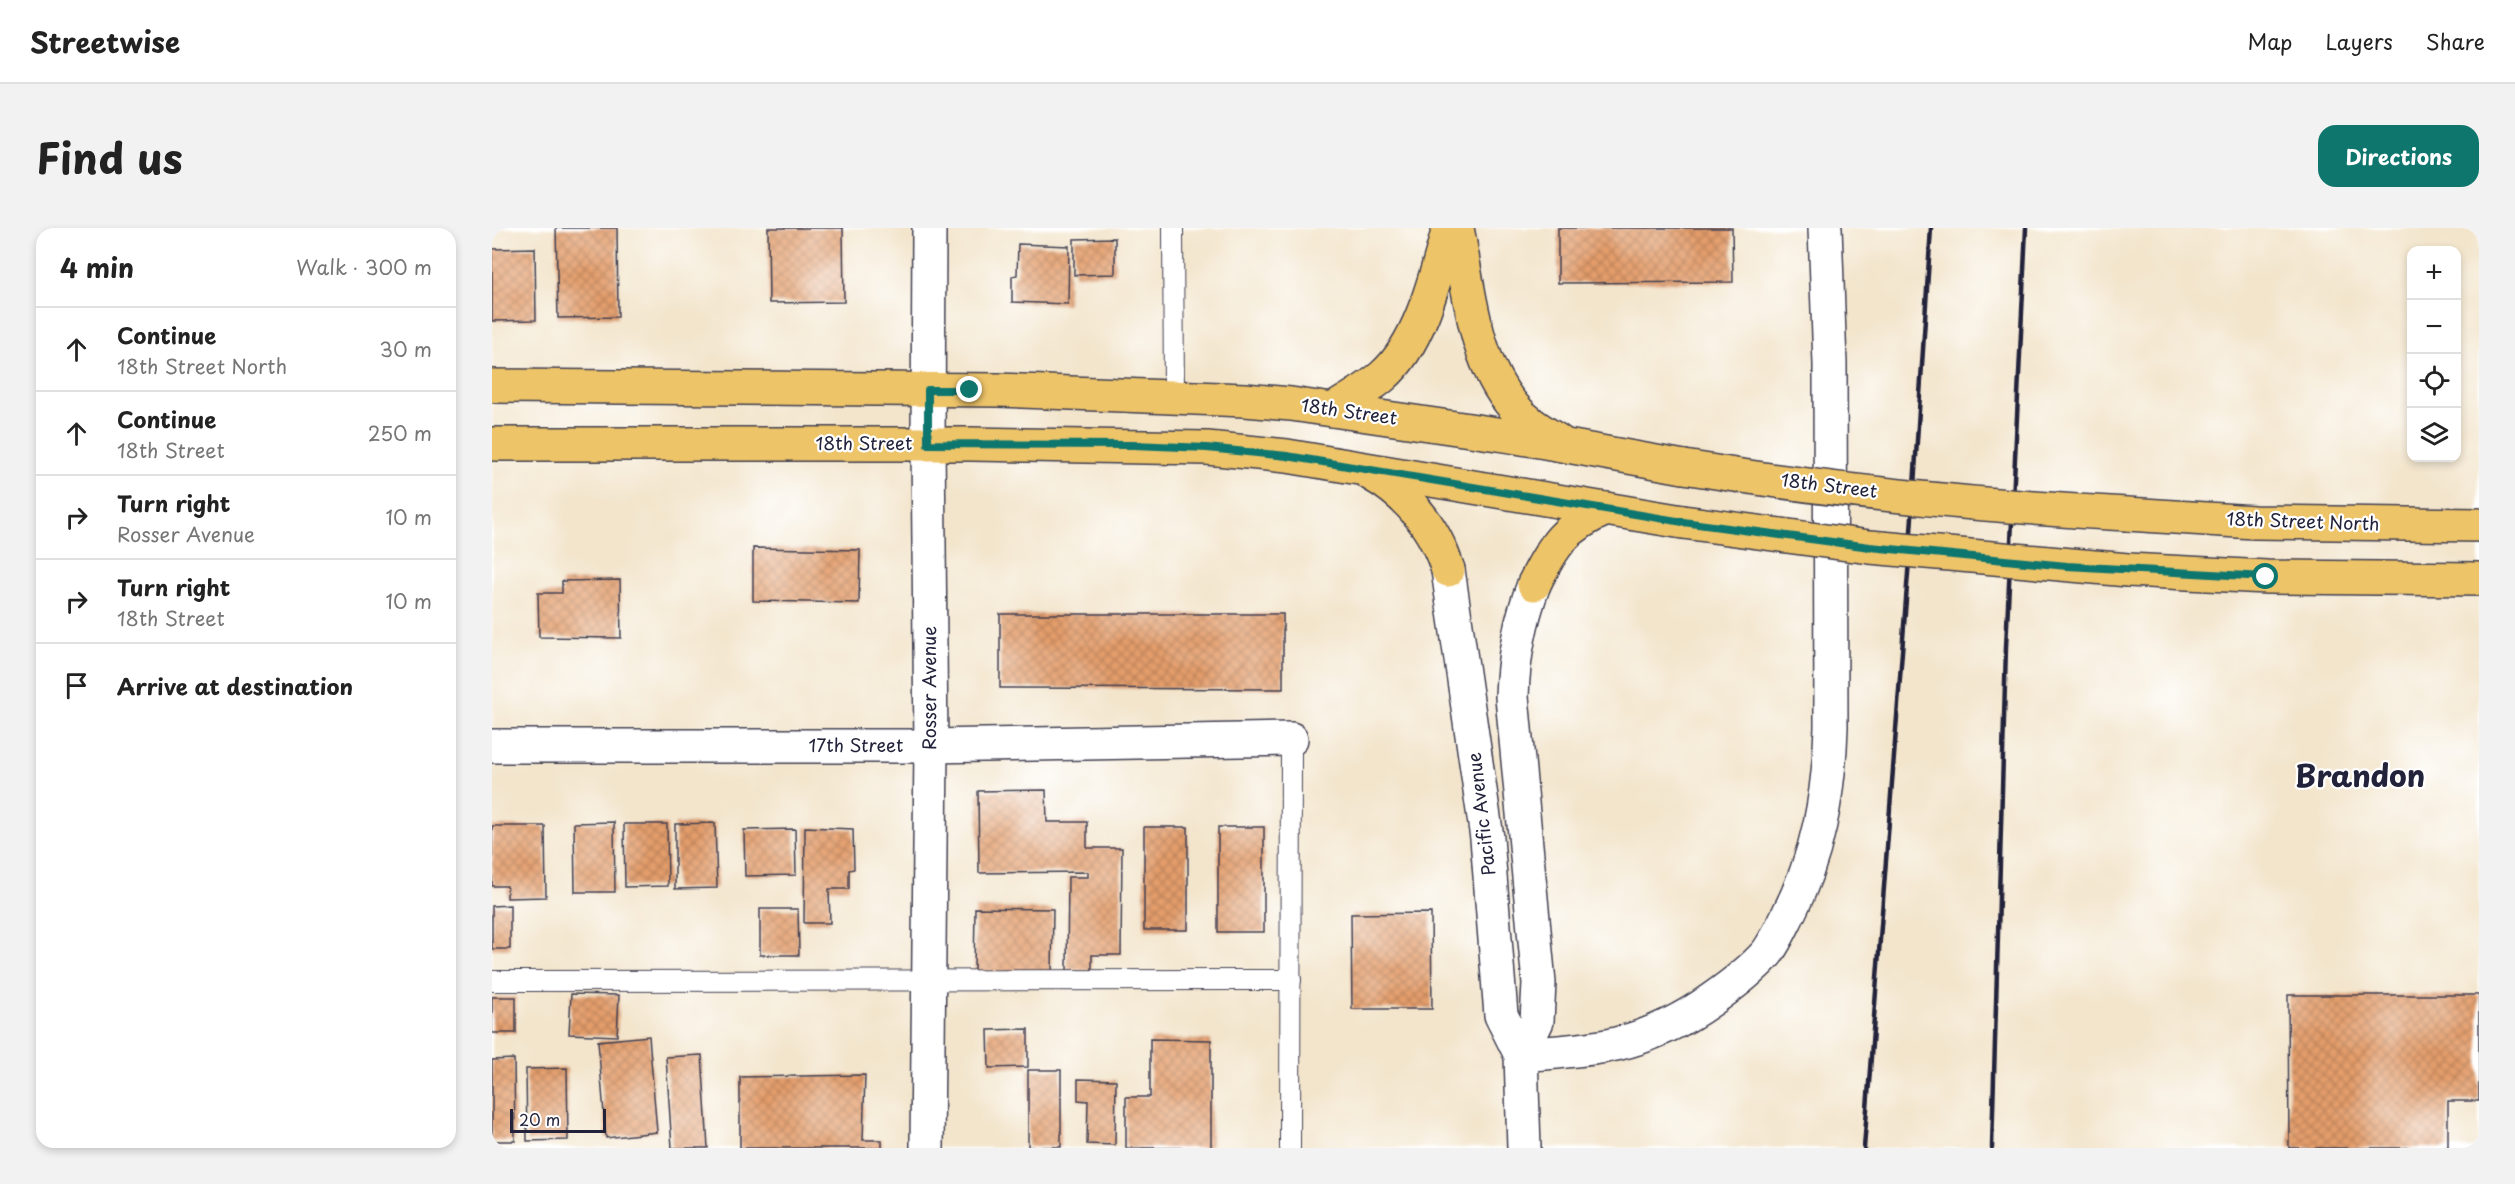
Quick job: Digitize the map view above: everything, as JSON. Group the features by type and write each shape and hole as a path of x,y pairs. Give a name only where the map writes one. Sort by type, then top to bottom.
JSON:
{"main road":[{"path":"1334,410 1384,375 1398,360 1412,337 1430,294 1449,228"},
{"path":"1457,228 1475,327 1498,386 1529,422 1564,446"},
{"name":"18th Street","path":"492,386 928,390 1174,396 1268,402 1334,410 1684,467 1791,482 1958,501 2127,514"},
{"name":"18th Street","path":"492,444 1133,445 1207,448 1287,456 1683,522 1870,547 2128,570 2266,577 2479,579"},
{"path":"1359,467 1388,483 1416,509 1442,552 1448,570"},
{"path":"1534,584 1550,553 1573,526 1606,509"},
{"name":"18th Street North","path":"2127,514 2265,522 2479,525"}],"street":[{"name":"Rosser Avenue","path":"927,1148 931,746 928,444 929,228"},
{"path":"1521,1054 1587,1050 1619,1044 1676,1022 1702,1006 1749,971 1768,951 1797,898 1812,860 1829,772 1831,727 1830,364 1825,228"},
{"name":"Pacific Avenue","path":"1448,570 1487,838 1501,1015 1521,1054 1524,1148"},
{"name":"Pacific Avenue","path":"1521,1054 1537,1021 1539,983 1512,697 1513,661 1526,606 1534,584"},
{"name":"17th Street","path":"492,746 931,746 1291,739"}],"lane":[{"path":"1173,228 1174,396"},
{"path":"1290,1148 1291,739"},
{"path":"492,981 1291,980"}],"building":[{"path":"556,228 617,228 618,317 558,318"},
{"path":"768,228 843,228 844,302 769,303"},
{"path":"1558,228 1732,228 1733,282 1558,283"},
{"path":"1115,238 1115,274 1074,275 1074,239"},
{"path":"1018,244 1069,246 1068,304 1012,302 1012,276 1017,275"},
{"path":"535,248 536,320 492,321 492,249"},
{"path":"753,548 860,550 859,603 753,601"},
{"path":"620,580 621,638 539,637 538,593 562,593 562,581"},
{"path":"1000,614 1283,614 1283,689 1000,688"},
{"path":"1046,790 1047,822 1087,822 1087,848 1122,848 1121,955 1092,955 1092,971 1067,970 1068,877 1088,877 1088,872 979,873 978,791"},
{"path":"614,822 615,892 575,892 574,823"},
{"path":"715,823 717,888 675,889 675,824"},
{"path":"624,824 667,824 668,886 625,887"},
{"path":"492,826 545,826 546,897 507,898 507,886 492,886"},
{"path":"805,827 853,829 854,869 849,870 849,889 829,889 830,923 804,923"},
{"path":"1144,827 1188,827 1188,930 1144,930"},
{"path":"1218,827 1264,827 1264,932 1218,932"},
{"path":"795,829 796,875 745,876 744,830"},
{"path":"510,905 510,949 492,949 492,906"},
{"path":"975,908 1053,909 1052,973 974,972"},
{"path":"760,909 798,909 799,955 760,955"},
{"path":"1431,913 1432,1009 1352,1009 1351,914"},
{"path":"571,994 619,995 617,1036 569,1034"},
{"path":"2288,995 2479,995 2479,1101 2448,1101 2448,1148 2289,1148"},
{"path":"492,997 516,997 516,1033 492,1033"},
{"path":"1028,1029 1028,1067 989,1068 988,1030"},
{"path":"649,1036 657,1132 606,1138 598,1041"},
{"path":"1150,1039 1211,1040 1211,1148 1126,1148 1126,1097 1150,1097"},
{"path":"702,1055 708,1148 672,1148 666,1057"},
{"path":"514,1059 515,1141 492,1141 492,1060"},
{"path":"567,1068 568,1140 527,1141 526,1069"},
{"path":"1028,1070 1061,1070 1061,1147 1028,1147"},
{"path":"865,1075 863,1140 882,1140 882,1148 740,1148 740,1077"},
{"path":"1078,1079 1116,1080 1115,1145 1087,1144 1088,1101 1078,1100"}],"railway":[{"path":"1864,1148 1910,547 1931,228"},
{"path":"1992,1148 2006,647 2026,228"}],"district":[{"name":"Brandon","path":"2360,777"}],"route":[{"path":"970,390 928,390 928,444 1133,445 1207,448 1287,456 1683,522 1870,547 2067,566 2266,577"}]}
